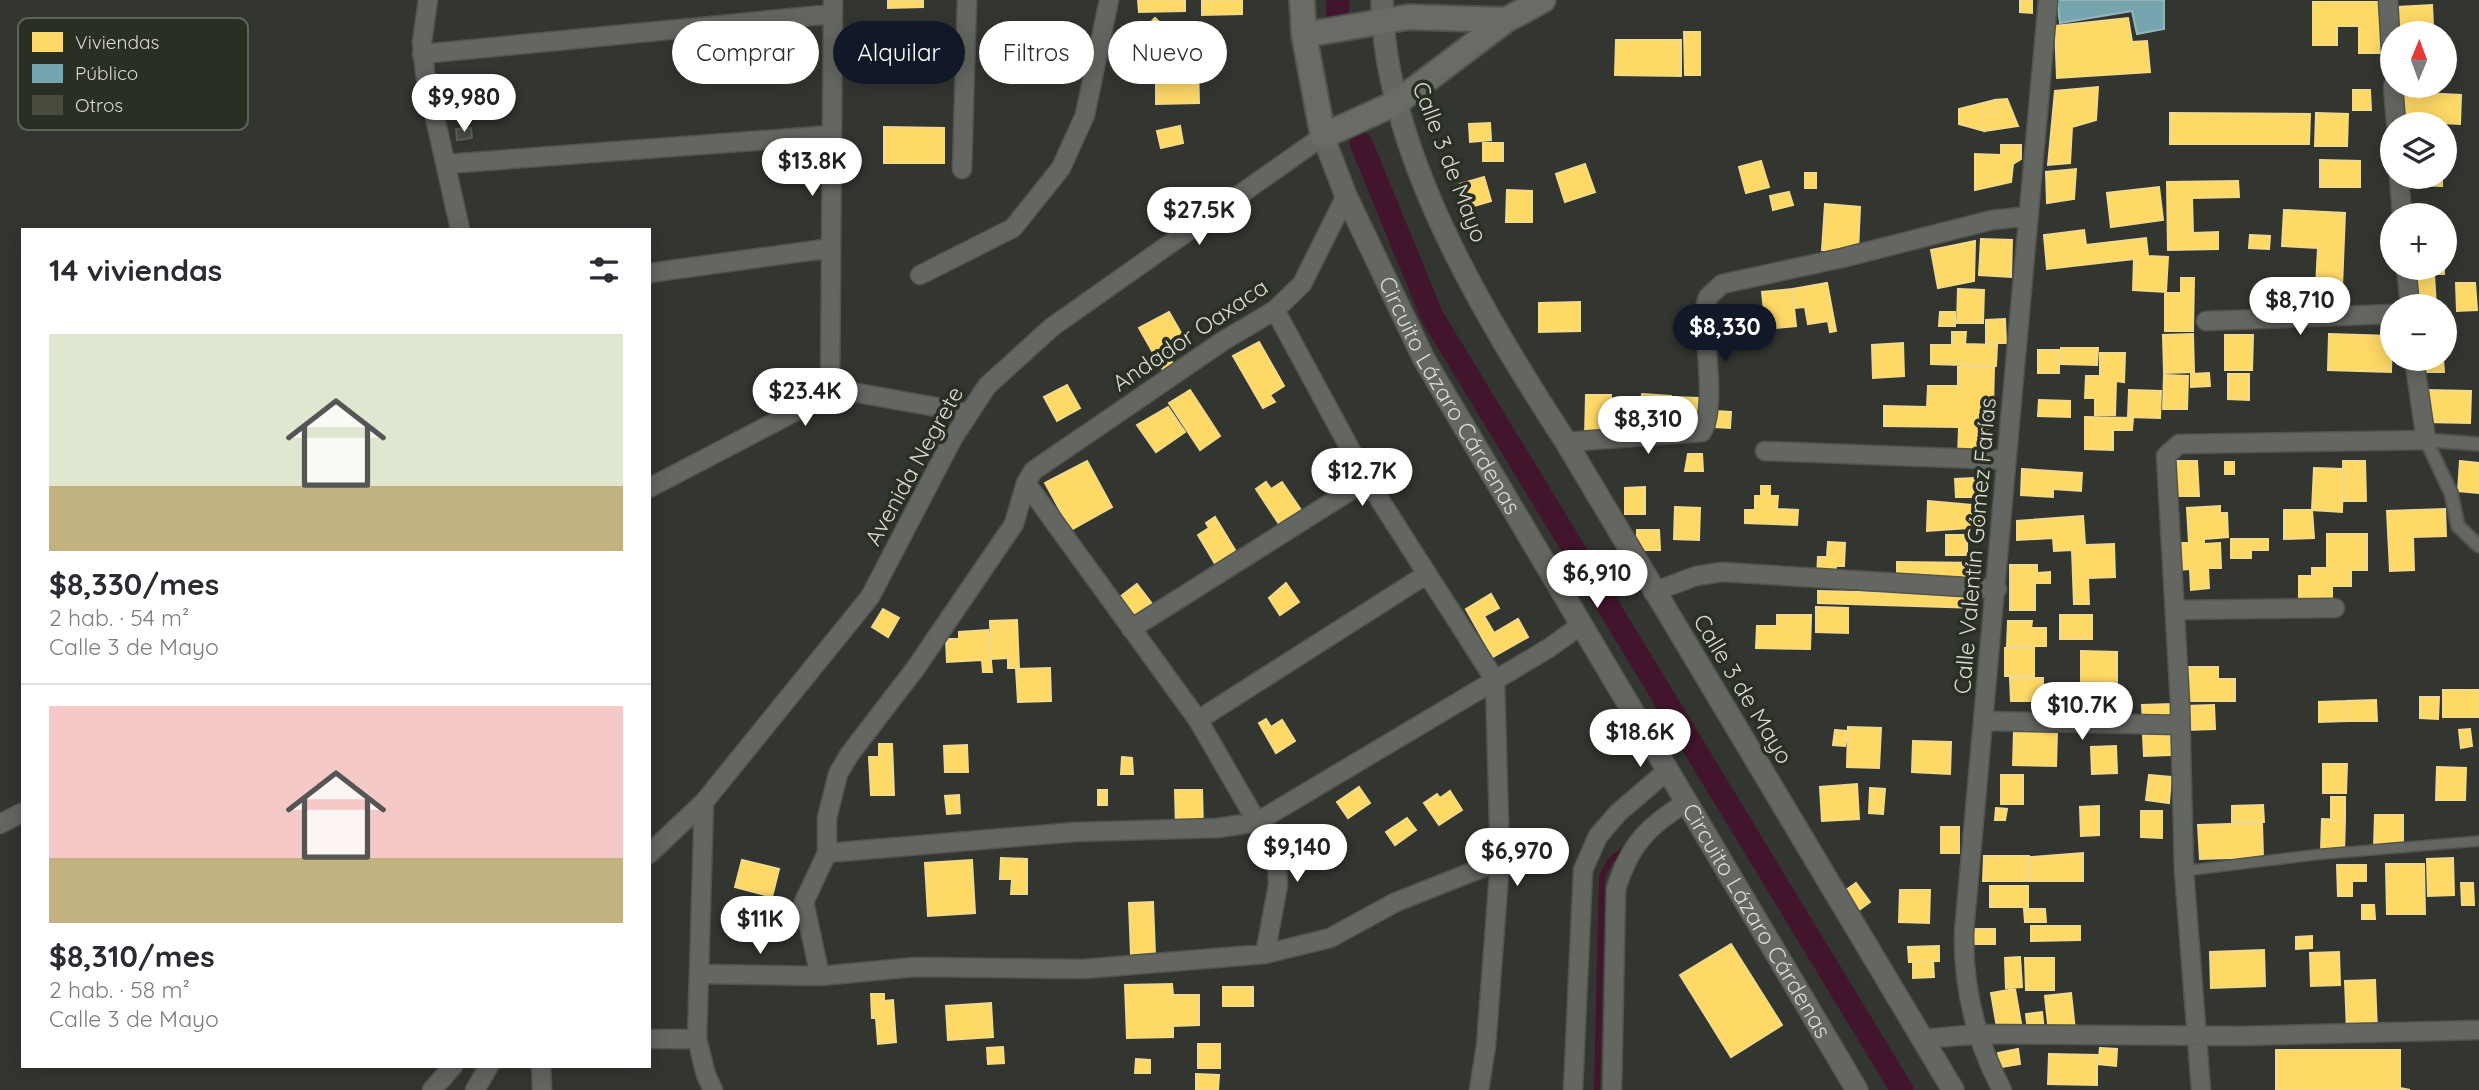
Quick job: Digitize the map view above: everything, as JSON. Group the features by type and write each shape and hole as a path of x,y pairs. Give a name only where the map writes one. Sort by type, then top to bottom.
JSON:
{"main road":[{"name":"Circuito Lázaro Cárdenas","path":"1302,0 1304,36 1323,136"},
{"path":"1304,36 1382,11 1409,17 1505,10 1544,0"},
{"path":"1323,136 1396,103 1505,10"}],"street":[{"path":"428,0 422,54 460,228"},
{"path":"962,169 967,0"},
{"path":"920,275 1013,228 1061,168 1085,115 1109,0"},
{"name":"Calle Valentín Gómez Farías","path":"2002,1090 1978,1034 1969,1001 1964,951 1967,878 1997,589 2006,460 2048,0"},
{"path":"2388,0 2389,21"},
{"path":"422,54 833,7 830,395"},
{"name":"Calle 3 de Mayo","path":"1382,11 1396,103 1440,224 1510,356 1566,442 1653,592 1954,1090"},
{"path":"446,164 832,135"},
{"name":"Circuito Lázaro Cárdenas","path":"1323,136 1346,196 1424,359 1857,1090"},
{"name":"Avenida Negrete","path":"651,852 704,802 870,597 953,438 987,386 1052,327 1323,136"},
{"name":"Andador Oaxaca","path":"1026,484 1033,471 1223,341 1275,310 1302,284 1346,196"},
{"path":"1566,442 1702,432 1707,424 1708,408 1704,311 1707,297 1722,284 1842,258 1992,220 2029,216"},
{"path":"651,273 831,248"},
{"path":"1275,310 1367,480 1495,680 1500,861 1486,1046 1479,1090"},
{"path":"2206,321 2380,314"},
{"path":"2416,371 2426,440 2451,493 2458,526 2479,546"},
{"path":"651,487 830,395 847,391 969,413"},
{"path":"2201,1090 2183,871 2180,725 2166,456 2179,444 2426,440 2479,444"},
{"path":"1765,450 2006,460"},
{"path":"1131,629 1367,480"},
{"path":"1026,484 1198,720 1277,861 1278,885 1265,954"},
{"path":"820,976 804,902 827,853 827,818 838,774 915,669 1014,524 1026,484"},
{"path":"1653,592 1696,576 1722,572 1997,589"},
{"path":"1198,720 1427,575"},
{"path":"2175,610 2335,608"},
{"path":"827,853 1075,832 1218,828 1257,822 1495,680 1581,625"},
{"path":"1984,721 2180,725"},
{"path":"1573,1090 1583,870 1598,836 1619,813 1668,770"},
{"path":"704,802 697,1039 713,1090"},
{"path":"1612,1090 1616,888 1625,860 1655,821 1686,803"},
{"path":"0,824 21,813"},
{"path":"700,974 820,976 915,967 1083,970 1265,954 1330,938 1396,902 1500,861"},
{"path":"1923,1039 1978,1034 2479,1030"},
{"path":"651,1039 697,1039"},
{"path":"432,1090 451,1068"},
{"path":"475,1090 488,1068"},
{"path":"541,1068 542,1090"}],"lane":[{"path":"2183,871 2479,841"}],"building: Viviendas":[{"path":"888,0 923,0 923,7 888,8"},
{"path":"1138,0 1185,0 1185,11 1139,12"},
{"path":"1202,0 1242,0 1242,14 1202,15"},
{"path":"2020,0 2032,0 2032,13 2020,12"},
{"path":"2313,2 2382,2 2380,53 2359,53 2359,26 2337,26 2337,45 2313,45"},
{"path":"2432,5 2433,21 2398,21 2397,7"},
{"path":"2128,18 2132,42 2147,41 2150,72 2057,78 2055,26"},
{"path":"1684,32 1700,32 1700,75 1685,75"},
{"path":"1616,40 1681,40 1681,76 1615,75"},
{"path":"1156,84 1198,84 1199,103 1156,104"},
{"path":"2098,87 2096,120 2072,127 2070,163 2048,165 2055,91"},
{"path":"2353,90 2370,90 2371,110 2353,110"},
{"path":"2457,95 2461,95 2460,124 2457,124 2457,112 2401,112 2402,98 2457,98"},
{"path":"2007,99 2018,126 1984,131 1982,112 1997,112 1995,100"},
{"path":"1995,100 1997,112 1982,112 1984,131 1959,124 1959,109"},
{"path":"2170,113 2310,114 2309,144 2170,144"},
{"path":"2316,113 2348,114 2347,146 2315,146"},
{"path":"1490,123 1491,140 1470,142 1469,124"},
{"path":"1180,126 1183,143 1161,148 1157,131"},
{"path":"884,127 944,128 944,163 884,163"},
{"path":"1483,143 1503,143 1503,161 1483,161"},
{"path":"2001,145 2021,145 2021,159 2013,164 2011,182 1975,190 1975,154 2001,155"},
{"path":"2320,160 2360,161 2360,187 2320,187"},
{"path":"1761,161 1769,187 1746,193 1739,167"},
{"path":"1585,164 1595,192 1565,202 1556,174"},
{"path":"2076,169 2074,199 2047,203 2046,172"},
{"path":"1805,173 1816,173 1816,188 1805,188"},
{"path":"1484,177 1491,201 1467,208 1460,184"},
{"path":"2238,181 2239,197 2192,198 2193,233 2218,232 2218,249 2168,250 2167,182"},
{"path":"2159,187 2163,220 2111,227 2107,193"},
{"path":"1507,190 1532,191 1532,222 1506,222"},
{"path":"1789,192 1793,205 1773,210 1770,196"},
{"path":"1825,204 1860,207 1858,252 1822,250"},
{"path":"2284,210 2345,213 2342,288 2316,287 2318,248 2282,246"},
{"path":"2084,230 2086,245 2146,238 2148,256 2168,257 2166,292 2133,290 2134,259 2047,269 2044,235"},
{"path":"2250,235 2270,236 2269,249 2249,248"},
{"path":"1981,239 2012,240 2011,277 1979,275"},
{"path":"1975,241 1974,281 1938,288 1931,250"},
{"path":"2181,278 2194,278 2193,331 2165,331 2165,293 2181,293"},
{"path":"2409,280 2434,280 2435,294 2410,294"},
{"path":"1827,283 1836,331 1830,332 1828,321 1808,324 1805,307 1795,308 1792,289"},
{"path":"2456,283 2475,283 2477,310 2457,311"},
{"path":"1792,289 1796,326 1766,329 1762,292"},
{"path":"1958,289 1984,290 1983,323 1957,323"},
{"path":"1580,302 1580,331 1539,332 1539,303"},
{"path":"1169,312 1181,333 1162,344 1173,364 1163,370 1139,328"},
{"path":"1940,312 1955,312 1955,326 1939,326"},
{"path":"2005,319 2006,343 1986,343 1986,320"},
{"path":"1952,332 1966,332 1965,344 1997,345 1996,366 1931,364 1931,345 1952,345"},
{"path":"2193,334 2194,372 2164,373 2163,335"},
{"path":"2329,334 2380,336 2380,371 2391,371 2391,372 2328,370"},
{"path":"2225,335 2253,335 2252,370 2225,370"},
{"path":"1259,342 1284,386 1270,395 1275,402 1263,408 1233,356"},
{"path":"1903,343 1904,376 1873,378 1872,345"},
{"path":"2061,348 2098,348 2097,365 2061,364"},
{"path":"2038,350 2059,350 2059,373 2038,373"},
{"path":"2100,353 2125,353 2124,382 2116,381 2115,415 2095,415 2095,398 2085,398 2086,376 2100,376"},
{"path":"1958,366 1994,367 1993,408 1981,457 1958,457 1959,427 1884,426 1884,406 1927,407 1928,386 1958,386"},
{"path":"2209,373 2210,386 2191,387 2191,374"},
{"path":"2228,374 2249,374 2249,400 2228,399"},
{"path":"2164,375 2188,376 2187,409 2163,409"},
{"path":"1067,385 1080,408 1057,421 1044,397"},
{"path":"1190,390 1220,436 1200,450 1169,403"},
{"path":"2129,390 2161,391 2160,418 2128,417"},
{"path":"2425,390 2471,391 2470,423 2424,422"},
{"path":"1642,394 1671,396 1667,432 1639,429"},
{"path":"1586,395 1611,395 1611,437 1585,437"},
{"path":"1674,397 1698,398 1697,428 1687,428 1687,417 1673,416"},
{"path":"2039,400 2070,401 2070,417 2038,416"},
{"path":"1168,407 1185,432 1156,452 1137,425"},
{"path":"1714,411 1731,412 1730,428 1714,427"},
{"path":"2085,417 2133,418 2132,430 2113,430 2113,450 2085,449"},
{"path":"1688,454 1702,454 1703,471 1685,471"},
{"path":"1087,461 1112,507 1071,530 1045,483"},
{"path":"2172,461 2197,461 2199,496 2173,496"},
{"path":"2343,461 2365,461 2366,501 2344,501"},
{"path":"2460,461 2479,463 2479,493 2458,491"},
{"path":"2225,462 2234,462 2234,474 2225,474"},
{"path":"2314,468 2343,469 2342,512 2312,510"},
{"path":"2022,469 2082,473 2081,491 2053,489 2053,497 2021,495"},
{"path":"1974,478 1974,497 1956,497 1955,479"},
{"path":"1266,482 1271,489 1282,482 1301,510 1279,524 1256,489"},
{"path":"1761,486 1770,486 1770,496 1778,496 1777,509 1798,510 1797,525 1745,523 1745,510 1755,510 1755,496 1761,496"},
{"path":"1645,487 1645,514 1625,514 1625,488"},
{"path":"1928,501 1983,506 1983,527 1927,531"},
{"path":"2220,506 2220,513 2227,513 2228,537 2204,539 2204,544 2220,543 2221,568 2208,568 2209,588 2191,590 2190,569 2178,570 2176,543 2189,543 2187,508"},
{"path":"1675,507 1700,508 1699,540 1674,539"},
{"path":"2445,509 2446,536 2413,537 2414,570 2390,571 2387,511"},
{"path":"2284,510 2312,510 2314,538 2284,539"},
{"path":"2083,516 2085,545 2114,544 2115,577 2088,578 2089,604 2074,604 2072,550 2054,551 2053,538 2017,540 2017,521"},
{"path":"1215,517 1238,555 1217,567 1198,535 1209,528 1206,523"},
{"path":"1637,530 1659,530 1660,550 1637,550"},
{"path":"2327,534 2367,534 2367,570 2351,570 2351,586 2332,586 2332,607 2299,607 2299,576 2312,576 2312,568 2327,568"},
{"path":"1946,535 1967,535 1967,555 1946,555"},
{"path":"2231,539 2268,539 2268,550 2251,550 2251,558 2231,558"},
{"path":"1828,542 1845,543 1844,566 1836,566 1835,578 1817,578 1818,557 1827,557"},
{"path":"1897,562 1981,563 1980,584 1897,582"},
{"path":"2010,565 2037,565 2037,573 2050,572 2050,583 2035,583 2035,610 2010,610"},
{"path":"1286,583 1299,602 1280,615 1269,598"},
{"path":"1137,584 1156,609 1134,625 1116,600"},
{"path":"1818,591 1979,595 1978,608 1818,603"},
{"path":"1491,594 1499,608 1484,616 1494,633 1518,619 1528,637 1493,657 1466,609"},
{"path":"1816,607 1848,608 1848,633 1816,632"},
{"path":"883,609 899,618 888,637 872,627"},
{"path":"1777,615 1811,615 1810,649 1756,648 1757,626 1777,626"},
{"path":"2060,615 2092,615 2092,639 2060,639"},
{"path":"1017,620 1019,668 1008,668 1008,658 991,659 990,621"},
{"path":"2008,621 2032,621 2031,628 2046,628 2046,646 2007,646"},
{"path":"988,630 992,672 983,672 982,660 947,662 946,639 959,639 959,632"},
{"path":"2005,648 2034,648 2034,676 2005,676"},
{"path":"2081,651 2117,652 2117,717 2094,717 2095,687 2081,687"},
{"path":"2184,667 2218,667 2218,679 2235,679 2235,701 2184,701"},
{"path":"1050,668 1051,701 1018,702 1016,669"},
{"path":"2010,678 2043,678 2043,701 2011,701"},
{"path":"2443,690 2479,690 2479,717 2443,717"},
{"path":"2420,697 2439,697 2438,719 2420,718"},
{"path":"2376,700 2377,721 2347,721 2346,701"},
{"path":"2346,701 2347,721 2319,722 2319,702"},
{"path":"2172,704 2172,723 2143,724 2142,705"},
{"path":"2214,705 2215,729 2186,730 2185,706"},
{"path":"1266,719 1271,727 1282,720 1295,741 1276,753 1259,723"},
{"path":"1848,727 1881,728 1879,768 1847,767"},
{"path":"2470,729 2472,746 2461,748 2459,730"},
{"path":"1835,730 1847,731 1845,746 1833,745"},
{"path":"2014,731 2057,732 2056,766 2013,765"},
{"path":"2170,734 2170,755 2144,756 2143,735"},
{"path":"1913,741 1951,742 1950,774 1912,772"},
{"path":"879,744 892,744 894,795 871,795 869,757 879,757"},
{"path":"967,745 968,772 945,772 944,746"},
{"path":"2116,746 2117,773 2092,774 2091,747"},
{"path":"1122,757 1132,758 1133,774 1121,774"},
{"path":"2323,764 2347,764 2346,793 2323,793"},
{"path":"2437,767 2466,768 2465,800 2436,800"},
{"path":"2001,775 2023,775 2023,804 2001,804"},
{"path":"2149,775 2171,777 2169,803 2146,800"},
{"path":"1857,784 1859,819 1822,821 1820,787"},
{"path":"1359,787 1370,803 1348,818 1337,802"},
{"path":"1870,788 1885,789 1883,814 1869,813"},
{"path":"1098,790 1107,790 1107,805 1098,805"},
{"path":"1175,790 1202,790 1203,828 1176,829"},
{"path":"1450,791 1462,810 1439,825 1424,803 1437,794 1440,798"},
{"path":"959,795 960,813 947,814 945,796"},
{"path":"2331,797 2345,797 2345,820 2331,820"},
{"path":"2263,805 2264,822 2232,822 2232,806"},
{"path":"2099,806 2099,835 2081,836 2080,807"},
{"path":"1996,808 2007,809 2005,820 1995,820"},
{"path":"2141,811 2162,811 2162,838 2141,837"},
{"path":"2375,815 2403,815 2403,847 2374,847"},
{"path":"1407,818 1416,830 1395,845 1386,832"},
{"path":"2322,819 2345,820 2344,852 2321,851"},
{"path":"2262,823 2263,857 2200,859 2198,825"},
{"path":"1320,827 1338,853 1319,865 1302,839"},
{"path":"1941,827 1959,827 1959,853 1941,853"},
{"path":"2083,853 2083,881 2031,881 2031,857"},
{"path":"1984,856 2029,856 2029,881 1983,881"},
{"path":"1001,858 1027,859 1027,894 1011,894 1012,879 1000,879"},
{"path":"2453,858 2454,895 2428,896 2427,859"},
{"path":"742,860 779,869 772,897 735,887"},
{"path":"972,860 975,913 928,916 925,863"},
{"path":"2386,864 2424,864 2425,914 2387,914"},
{"path":"2337,865 2366,865 2366,881 2352,881 2352,896 2338,896"},
{"path":"1856,883 1870,902 1856,912 1842,893"},
{"path":"2461,883 2473,883 2474,905 2462,905"},
{"path":"1990,886 2028,886 2028,907 1990,907"},
{"path":"1900,890 1930,890 1929,923 1899,922"},
{"path":"1153,902 1155,954 1131,955 1129,903"},
{"path":"2362,905 2374,905 2375,919 2362,919"},
{"path":"2024,909 2045,909 2046,922 2025,922"},
{"path":"2031,926 2080,926 2080,940 2031,941"},
{"path":"1973,929 1995,929 1995,944 1974,944"},
{"path":"2312,936 2312,948 2296,949 2296,937"},
{"path":"1731,944 1782,1025 1731,1057 1680,975"},
{"path":"1939,946 1939,961 1909,962 1908,947"},
{"path":"2264,950 2265,986 2211,988 2210,952"},
{"path":"2339,952 2340,985 2311,986 2310,953"},
{"path":"2020,957 2022,987 2006,988 2005,958"},
{"path":"2025,958 2054,958 2054,990 2026,990"},
{"path":"1933,961 1934,977 1913,978 1913,962"},
{"path":"2375,980 2377,1031 2347,1032 2345,981"},
{"path":"1172,984 1173,995 1199,995 1199,1025 1173,1026 1173,1037 1127,1038 1125,985"},
{"path":"1223,987 1253,987 1253,1006 1223,1006"},
{"path":"2015,989 2022,1029 1998,1033 1991,993"},
{"path":"2071,993 2075,1030 2049,1033 2045,996"},
{"path":"871,994 884,994 884,1001 893,1000 896,1042 878,1044 876,1018 872,1018"},
{"path":"991,1003 993,1037 948,1040 946,1006"},
{"path":"2042,1012 2044,1031 2028,1033 2026,1014"},
{"path":"1198,1044 1220,1044 1220,1068 1198,1068"},
{"path":"1003,1047 1004,1063 988,1064 987,1048"},
{"path":"2100,1048 2117,1049 2116,1066 2098,1064"},
{"path":"2018,1049 2020,1064 2001,1067 1998,1053"},
{"path":"2276,1050 2400,1050 2400,1088 2410,1090 2276,1090"},
{"path":"2049,1054 2097,1055 2097,1085 2048,1084"},
{"path":"1136,1059 1150,1060 1150,1073 1135,1073"},
{"path":"1196,1074 1219,1075 1218,1090 1196,1090"}],"building: Público":[{"path":"2057,0 2164,0 2164,29 2137,34 2132,11 2060,23"}],"building: Otros":[{"path":"471,128 472,138 457,140 456,129"}],"waterway":[{"path":"1337,31 1338,0"},
{"path":"1361,143 1432,316 1902,1090"},
{"path":"1597,1090 1602,876 1610,861 1627,847"}]}
